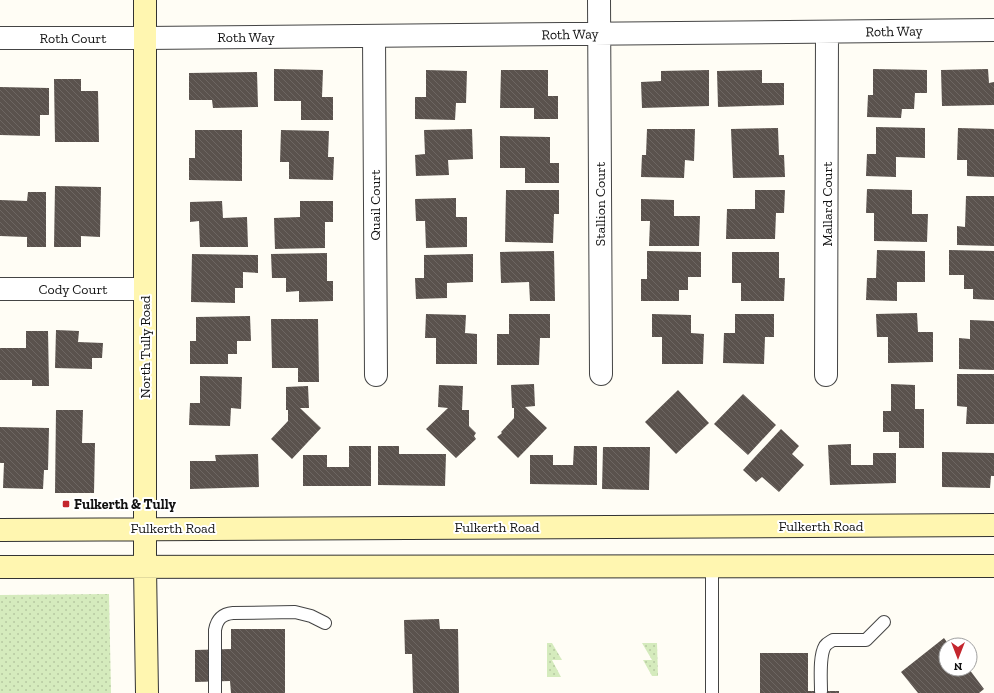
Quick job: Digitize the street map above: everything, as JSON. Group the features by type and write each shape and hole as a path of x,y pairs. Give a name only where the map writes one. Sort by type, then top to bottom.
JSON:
{"street":[{"name":"North Tully Road","path":"145,0 145,567 147,693"},
{"name":"Stallion Court","path":"599,0 601,374"},
{"name":"Roth Way","path":"145,38 994,30"},
{"name":"Mallard Court","path":"826,375 827,32"},
{"name":"Quail Court","path":"374,36 376,374"},
{"name":"Roth Court","path":"0,38 145,38"},
{"name":"Cody Court","path":"0,289 145,289"},
{"name":"Fulkerth Road","path":"0,530 145,528 994,525"},
{"path":"0,567 994,566"}],"lane":[{"path":"712,566 712,693"},
{"path":"214,693 215,630 217,621 224,615 228,613 295,612 311,616 325,623"},
{"path":"821,691 822,658 826,645 833,640 866,640 884,622"}],"green space":[{"path":"109,594 111,693 0,693 0,595"},
{"path":"547,643 552,643 562,660 552,660 561,677 547,677"},
{"path":"642,643 657,643 658,676 652,676 643,660 652,660"}],"building":[{"path":"274,69 323,70 322,97 333,97 333,120 301,120 301,101 274,101"},
{"path":"873,69 927,70 927,93 915,93 914,109 902,109 901,118 867,117 868,95 873,95"},
{"path":"988,69 989,83 994,82 994,105 942,106 941,70"},
{"path":"426,70 467,71 466,103 456,103 455,120 415,119 415,97 426,97"},
{"path":"501,70 548,70 548,96 558,96 558,119 534,119 534,108 500,108"},
{"path":"709,70 709,106 642,108 641,82 661,81 661,71"},
{"path":"762,70 762,83 784,83 784,105 718,107 717,71"},
{"path":"257,72 258,107 213,108 212,100 189,100 189,73"},
{"path":"54,79 81,79 81,91 98,91 99,142 55,142"},
{"path":"0,87 49,88 49,115 40,115 40,136 0,135"},
{"path":"876,127 925,128 925,158 896,157 896,177 866,176 867,154 876,154"},
{"path":"778,128 779,155 784,155 785,177 733,178 731,129"},
{"path":"958,128 994,129 994,177 967,176 967,160 957,160"},
{"path":"472,129 473,159 448,160 449,175 416,176 415,155 425,154 424,130"},
{"path":"647,129 695,129 694,161 685,160 684,178 641,177 642,155 646,155"},
{"path":"195,130 242,130 242,181 189,180 189,158 195,158"},
{"path":"281,130 329,131 328,157 334,157 333,180 289,179 289,162 280,162"},
{"path":"500,136 550,137 550,163 559,163 559,183 525,183 525,168 500,168"},
{"path":"55,186 101,187 100,237 81,236 81,247 54,247"},
{"path":"867,189 912,190 912,214 928,214 927,242 874,241 874,213 866,213"},
{"path":"506,190 559,190 559,214 554,214 553,243 505,242"},
{"path":"755,190 785,190 784,213 776,213 775,239 726,239 727,209 755,209"},
{"path":"28,192 46,192 46,247 27,247 27,237 0,236 0,200 27,201"},
{"path":"966,196 994,196 994,246 957,245 957,226 965,227"},
{"path":"456,198 456,217 467,217 467,247 426,248 425,221 416,221 415,199"},
{"path":"641,199 674,200 674,216 700,216 699,246 649,246 650,221 641,221"},
{"path":"222,201 223,218 247,217 248,247 200,247 199,221 190,222 190,202"},
{"path":"300,201 333,201 333,222 325,222 325,248 275,249 274,218 300,217"},
{"path":"877,250 925,251 925,282 897,282 897,301 866,300 867,278 876,278"},
{"path":"949,250 994,251 994,300 973,299 973,289 964,289 964,275 949,275"},
{"path":"554,251 555,301 530,301 529,282 501,283 500,252"},
{"path":"647,251 701,252 701,277 688,277 688,290 679,290 679,301 641,301 641,279 647,279"},
{"path":"732,252 779,252 779,278 785,278 784,301 741,301 741,283 732,283"},
{"path":"327,253 327,281 333,281 333,301 299,302 299,291 286,292 286,278 272,278 271,254"},
{"path":"192,254 258,255 258,273 243,272 243,288 235,288 235,303 191,302"},
{"path":"473,254 473,282 447,283 447,298 416,299 415,278 424,278 424,255"},
{"path":"917,313 918,332 933,332 933,362 888,363 888,337 877,337 876,314"},
{"path":"426,314 466,315 465,333 477,334 477,364 436,364 436,338 425,338"},
{"path":"509,314 550,314 550,338 540,338 539,365 497,365 497,334 509,334"},
{"path":"652,314 691,315 691,333 704,334 703,364 662,364 662,337 652,337"},
{"path":"735,314 774,314 774,337 765,337 764,364 723,363 724,333 735,333"},
{"path":"250,316 251,341 237,341 237,354 228,354 228,364 190,364 190,341 196,341 196,317"},
{"path":"271,319 318,319 319,382 298,382 298,368 272,368"},
{"path":"970,320 994,321 994,370 959,369 959,338 970,339"},
{"path":"56,330 79,331 78,342 103,343 102,358 92,358 92,369 55,368"},
{"path":"26,331 48,331 49,386 32,386 32,380 0,380 0,348 26,348"},
{"path":"957,374 994,374 994,424 966,424 967,407 957,406"},
{"path":"200,376 242,377 241,409 231,408 230,426 189,425 190,403 200,403"},
{"path":"534,384 535,406 525,407 547,428 518,458 497,437 514,418 511,385"},
{"path":"891,384 915,385 915,409 924,409 924,448 899,448 899,432 883,432 883,411 891,411"},
{"path":"439,385 463,386 462,410 469,410 469,426 476,433 474,436 476,439 456,458 426,429 448,408 438,407"},
{"path":"308,386 309,408 300,408 321,428 292,459 271,439 288,421 288,410 286,410 286,387"},
{"path":"678,390 709,423 676,454 645,422"},
{"path":"743,394 776,425 748,455 714,424"},
{"path":"56,410 83,410 82,443 95,443 94,493 55,493"},
{"path":"0,427 49,428 48,470 44,470 43,489 3,488 4,463 0,463"},
{"path":"781,429 799,446 792,454 804,465 779,492 762,477 756,482 743,470"},
{"path":"851,444 851,465 873,465 873,453 896,453 896,483 830,485 828,445"},
{"path":"349,446 371,446 371,486 303,486 303,455 327,455 327,467 349,467"},
{"path":"378,446 399,446 399,454 446,454 445,486 378,485"},
{"path":"574,446 597,446 597,485 530,484 530,455 553,455 553,465 573,465"},
{"path":"603,447 650,447 649,490 602,489"},
{"path":"942,452 994,453 994,476 991,476 990,488 942,487"},
{"path":"258,454 259,487 190,489 190,461 216,461 215,455"},
{"path":"439,619 440,629 458,629 459,693 413,693 412,654 405,654 404,620"},
{"path":"231,629 285,629 285,693 231,693 230,681 195,682 195,650 231,649"},
{"path":"938,643 938,677 975,677 984,689 979,693 918,693 901,672"},
{"path":"760,653 808,653 808,691 839,691 839,693 760,693"}],"place":[{"name":"Fulkerth & Tully","path":"66,504"}]}
